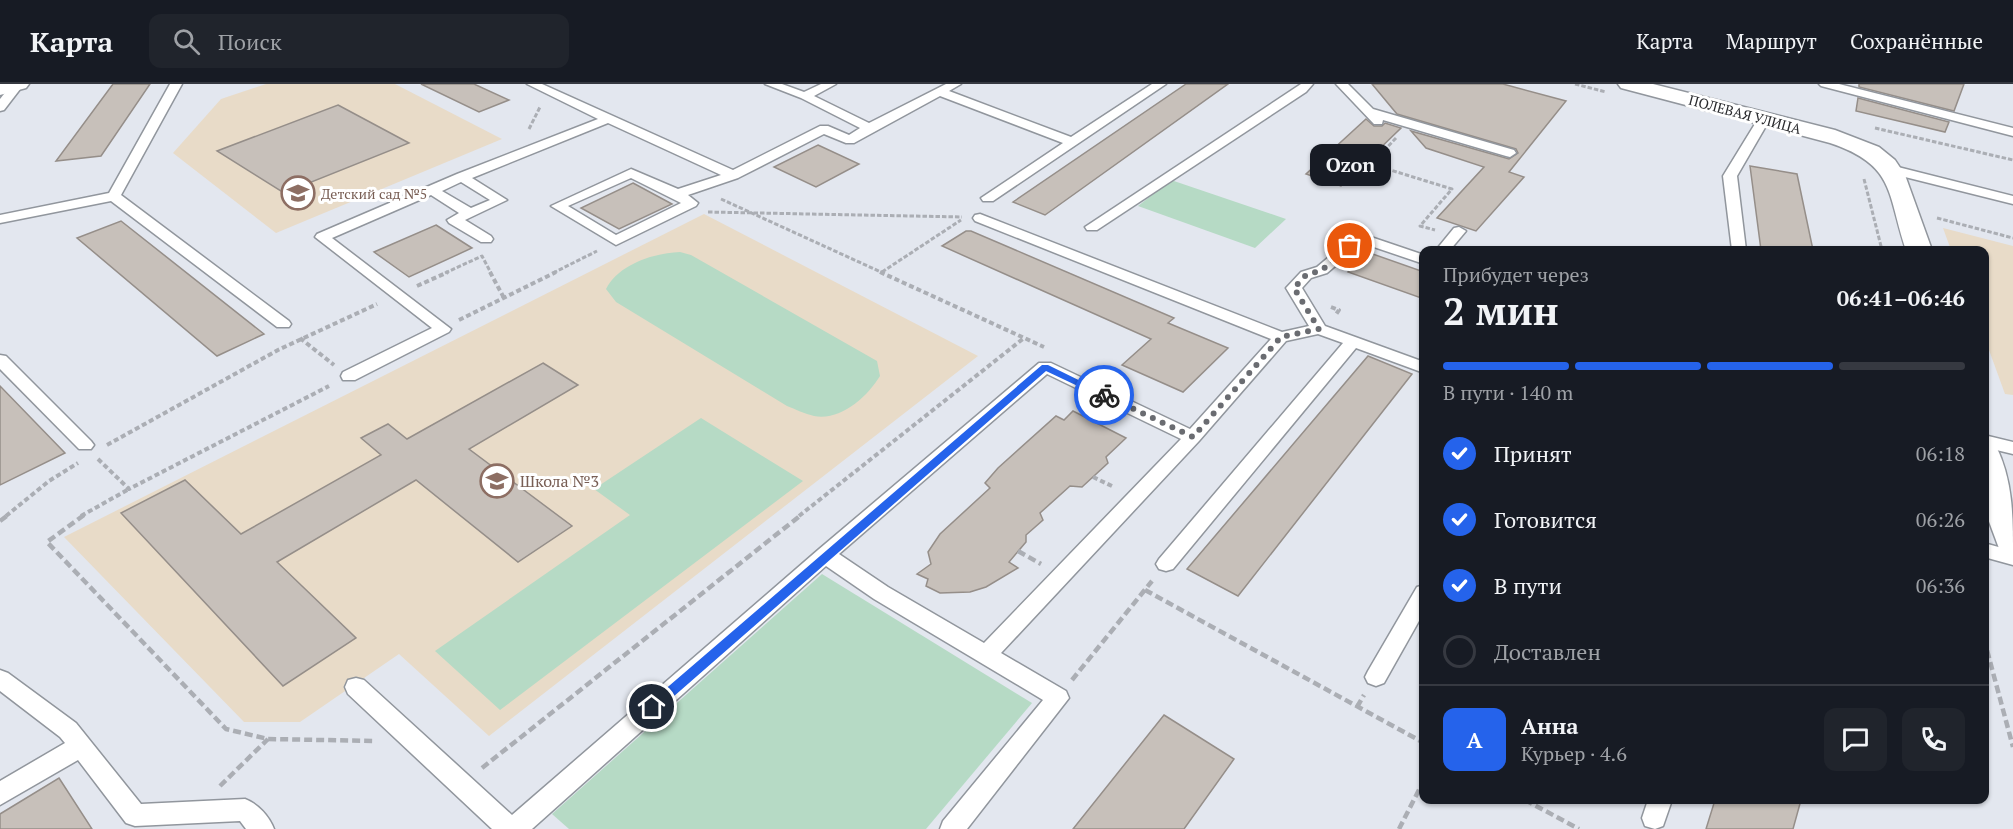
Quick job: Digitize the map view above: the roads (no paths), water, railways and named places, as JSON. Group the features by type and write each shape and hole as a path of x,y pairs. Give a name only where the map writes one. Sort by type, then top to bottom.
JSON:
{"street":[{"path":"0,89 19,84"},
{"name":"ПОЛЕВАЯ УЛИЦА","path":"1628,84 1826,135 1881,158 1890,169"},
{"path":"1890,169 1917,246"},
{"path":"1989,469 2013,542"}],"lane":[{"path":"0,107 19,84"},
{"path":"114,196 176,84"},
{"path":"533,84 733,175"},
{"path":"771,84 805,96 869,128"},
{"path":"805,96 830,84"},
{"path":"677,194 691,203 616,241 558,206 631,173 677,194 733,175 824,129 850,140 955,84"},
{"path":"988,198 1160,84"},
{"path":"1092,227 1302,90 1307,84"},
{"path":"1342,84 1388,131"},
{"path":"1825,84 2013,132"},
{"path":"940,92 1072,142"},
{"path":"1370,112 1510,153"},
{"path":"349,376 443,328 322,237 462,177 608,119"},
{"path":"1738,246 1730,176 1764,119"},
{"path":"1890,169 2013,200"},
{"path":"462,177 500,200 454,219 486,240"},
{"path":"431,190 470,213"},
{"path":"0,219 114,196 282,324"},
{"path":"980,218 1281,337 1319,329 1419,366"},
{"path":"1446,246 1459,231"},
{"path":"1319,329 1294,288 1306,275 1322,270 1360,238 1418,258"},
{"path":"987,654 1193,437 1281,337"},
{"path":"1166,564 1352,343"},
{"path":"0,360 91,451"},
{"path":"514,829 825,555 1045,367 1193,437"},
{"path":"1989,442 2013,448"},
{"path":"1989,551 2013,558"},
{"path":"825,555 881,593 1058,698 952,829"},
{"path":"1376,677 1419,602"},
{"path":"0,679 68,730 135,815 245,810 262,829"},
{"path":"356,687 509,829"},
{"path":"0,794 81,746"}],"place":[{"name":"Детский сад №5","path":"298,193"},
{"name":"Ozon","path":"1350,246"},
{"name":"Школа №3","path":"497,481"}]}
